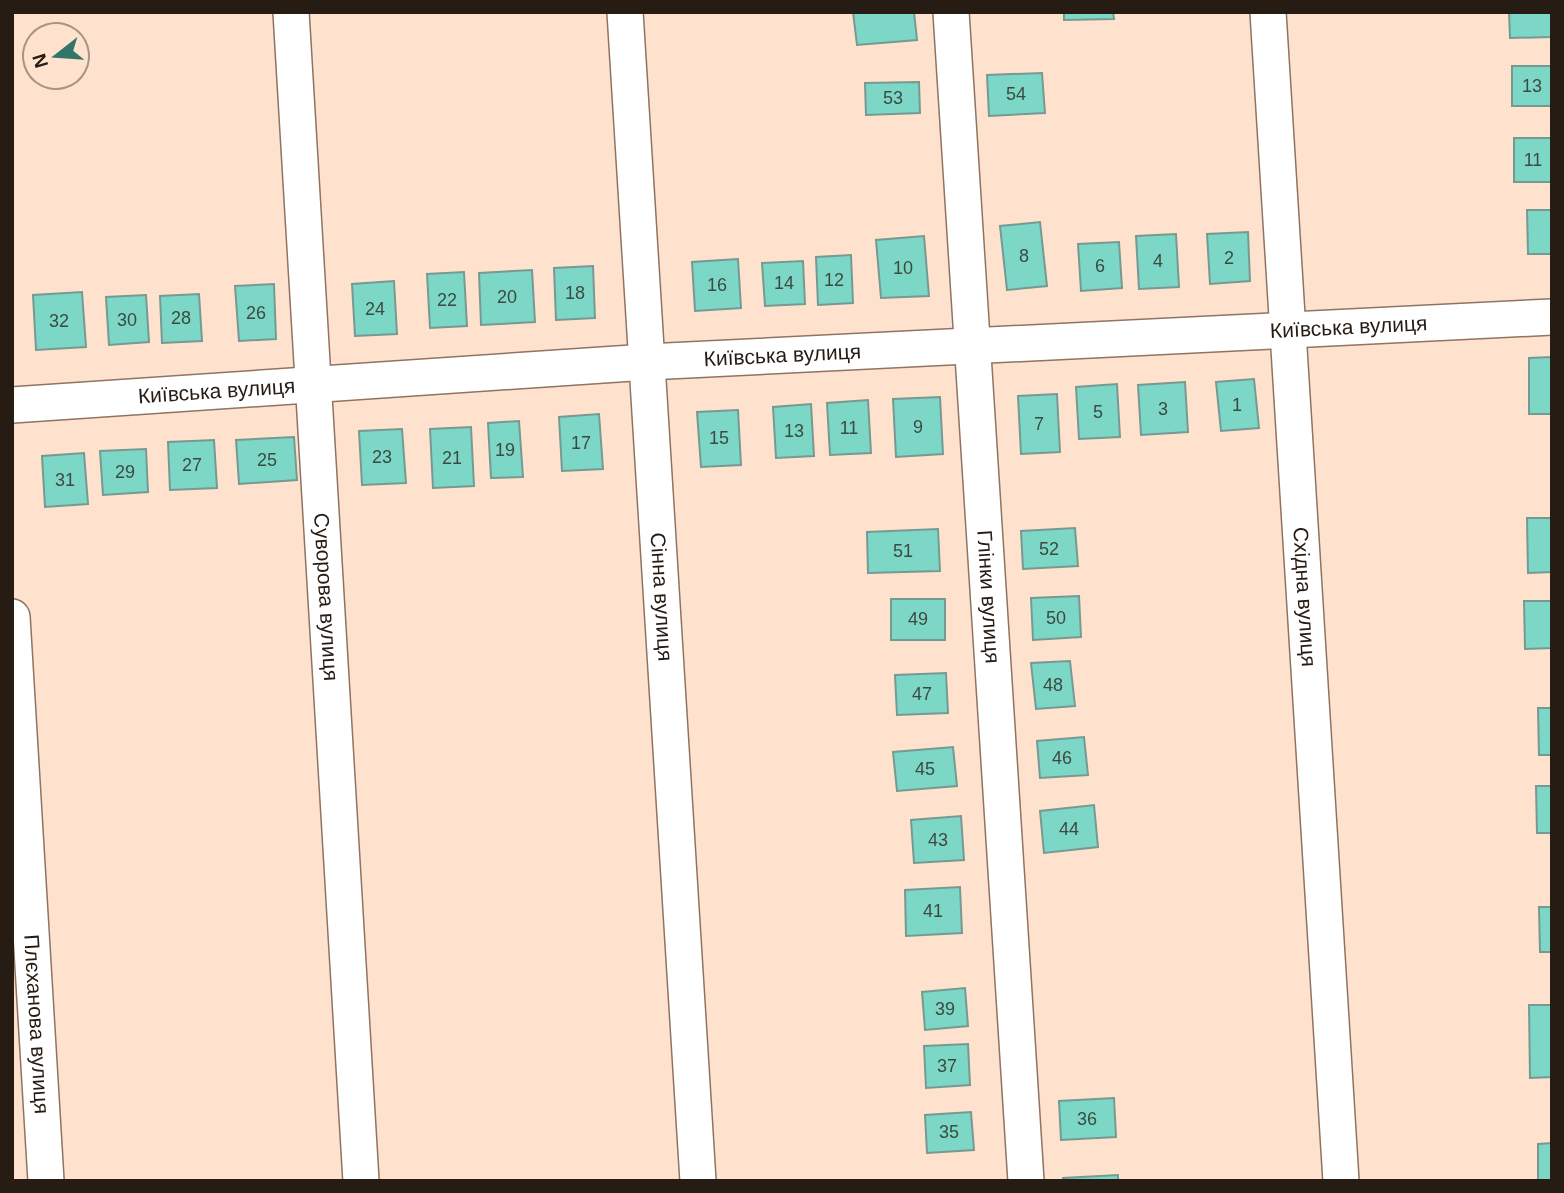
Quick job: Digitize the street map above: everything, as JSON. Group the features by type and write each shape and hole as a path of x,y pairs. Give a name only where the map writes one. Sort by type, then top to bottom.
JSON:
{"street":[{"name":"Суворова вулиця","path":"291,12 361,1181"},
{"name":"Сінна вулиця","path":"625,12 698,1181"},
{"name":"Глінки вулиця","path":"951,12 1026,1181"},
{"name":"Східна вулиця","path":"1268,12 1341,1181"},
{"name":"Київська вулиця","path":"12,405 647,362 1552,317"},
{"name":"Плєханова вулиця","path":"12,617 47,1181"}],"building":[{"path":"853,12 914,12 917,40 857,45"},
{"path":"1064,12 1113,12 1114,19 1064,20"},
{"path":"1509,12 1552,12 1552,37 1510,38"},
{"path":"1512,66 1552,66 1552,106 1512,106"},
{"path":"1042,73 1045,113 989,116 987,75"},
{"path":"919,82 920,113 866,115 865,83"},
{"path":"1514,138 1552,138 1552,182 1514,182"},
{"path":"1527,210 1552,210 1552,254 1528,254"},
{"path":"1040,222 1047,286 1007,290 1000,226"},
{"path":"1248,232 1250,281 1210,284 1207,234"},
{"path":"1176,234 1179,287 1139,289 1136,236"},
{"path":"924,236 929,296 881,298 876,240"},
{"path":"1119,242 1122,288 1081,291 1078,244"},
{"path":"851,255 853,303 818,305 816,257"},
{"path":"738,259 741,308 695,311 692,262"},
{"path":"803,261 805,304 765,306 762,263"},
{"path":"593,266 595,318 556,320 554,268"},
{"path":"532,270 535,322 481,325 479,273"},
{"path":"464,272 467,326 430,328 427,274"},
{"path":"394,281 397,334 355,336 352,284"},
{"path":"274,284 276,339 239,341 235,286"},
{"path":"82,292 86,347 36,350 33,295"},
{"path":"199,294 202,341 162,343 160,296"},
{"path":"146,295 149,342 109,345 106,297"},
{"path":"1552,357 1552,414 1529,414 1529,358"},
{"path":"1254,379 1259,428 1221,431 1216,382"},
{"path":"1185,382 1188,432 1141,435 1138,385"},
{"path":"1117,384 1120,437 1079,439 1076,387"},
{"path":"1057,394 1060,452 1021,454 1018,396"},
{"path":"940,397 943,454 896,457 893,399"},
{"path":"868,400 871,453 830,455 827,403"},
{"path":"811,404 814,456 776,458 773,407"},
{"path":"738,410 741,465 701,467 697,412"},
{"path":"599,414 603,469 562,471 559,417"},
{"path":"519,421 523,477 491,478 488,423"},
{"path":"471,427 474,486 433,488 430,429"},
{"path":"402,429 406,483 362,485 359,431"},
{"path":"294,437 297,480 239,484 236,440"},
{"path":"214,440 217,488 170,490 168,442"},
{"path":"146,449 148,492 103,495 100,451"},
{"path":"84,453 88,504 45,507 42,456"},
{"path":"1527,518 1552,518 1552,572 1528,573"},
{"path":"1075,528 1078,566 1023,569 1021,531"},
{"path":"938,529 940,571 868,573 867,532"},
{"path":"1079,596 1081,637 1033,640 1031,598"},
{"path":"891,599 945,599 945,640 891,640"},
{"path":"1524,601 1552,601 1552,648 1525,649"},
{"path":"1070,661 1075,706 1036,709 1031,663"},
{"path":"946,673 948,713 897,715 895,675"},
{"path":"1538,708 1552,708 1552,755 1539,755"},
{"path":"1084,737 1088,775 1040,778 1037,741"},
{"path":"953,747 957,786 897,791 893,752"},
{"path":"1536,786 1552,786 1552,833 1537,833"},
{"path":"1094,805 1098,847 1044,853 1040,811"},
{"path":"961,816 964,860 914,863 911,820"},
{"path":"960,887 962,933 906,936 905,890"},
{"path":"1539,907 1552,907 1552,952 1540,952"},
{"path":"965,988 968,1026 925,1030 922,992"},
{"path":"1529,1005 1552,1005 1552,1077 1530,1078"},
{"path":"968,1044 970,1085 926,1088 924,1046"},
{"path":"1114,1098 1116,1137 1061,1140 1059,1101"},
{"path":"971,1112 974,1150 927,1153 925,1115"},
{"path":"1552,1143 1552,1181 1538,1181 1538,1144"},
{"path":"1118,1175 1118,1181 1063,1181 1063,1178"}]}
